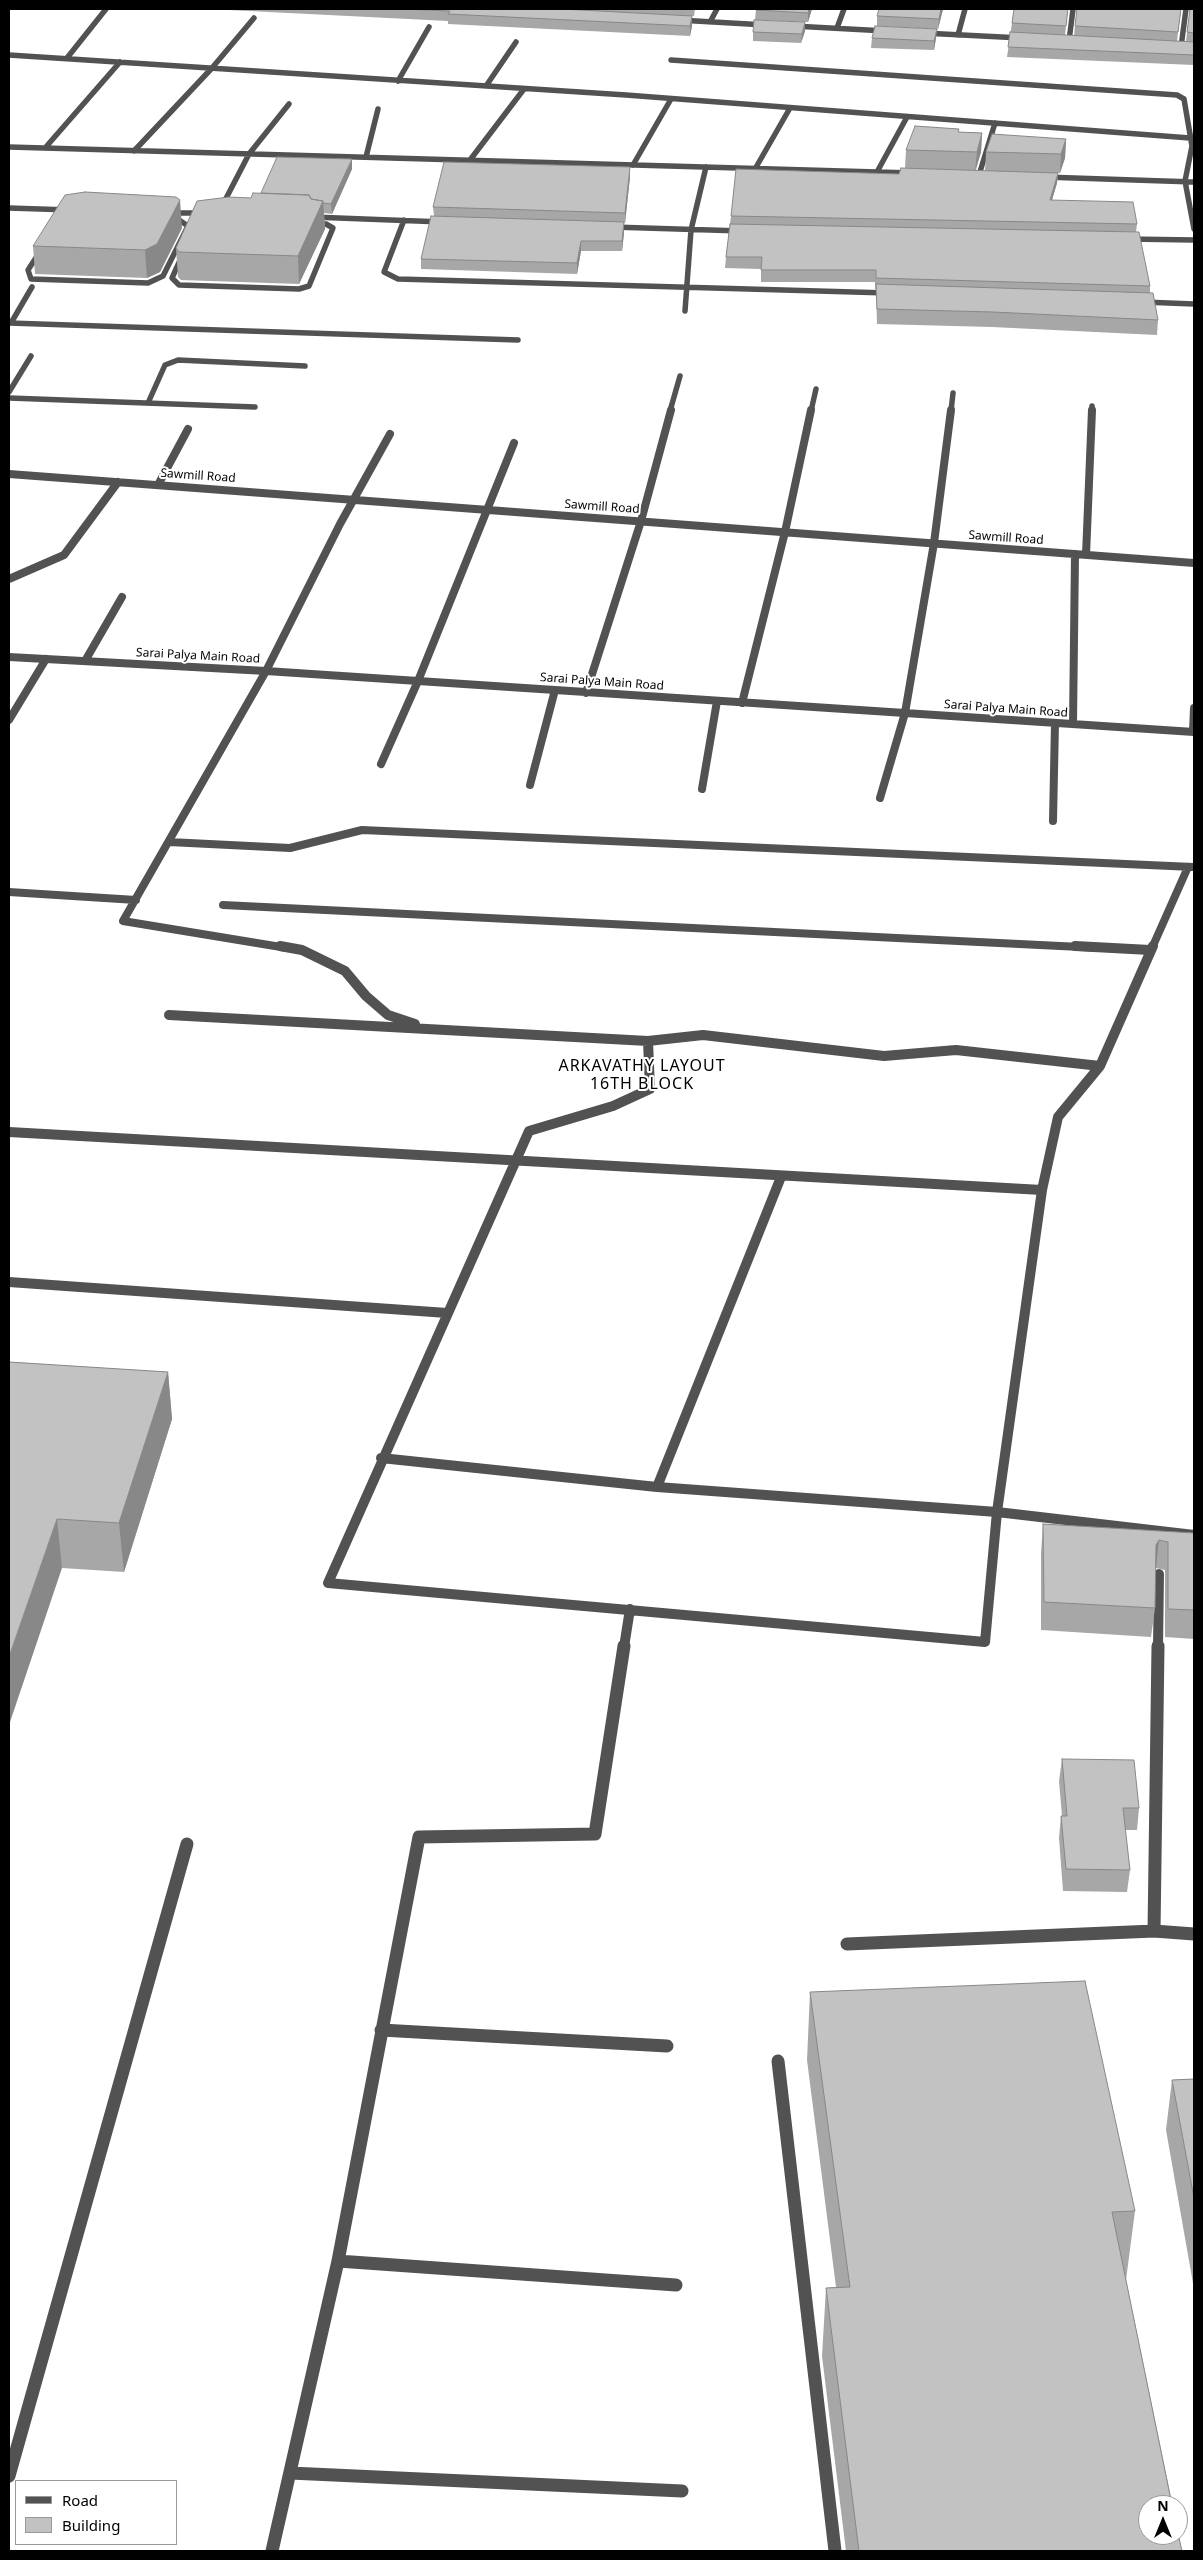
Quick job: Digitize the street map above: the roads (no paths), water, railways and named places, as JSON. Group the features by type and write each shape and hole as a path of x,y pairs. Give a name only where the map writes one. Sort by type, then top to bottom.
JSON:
{"street":[{"path":"67,58 106,9"},
{"path":"710,22 717,9"},
{"path":"837,28 844,9"},
{"path":"958,35 965,9"},
{"path":"1069,41 1073,9"},
{"path":"1181,47 1186,9"},
{"path":"134,151 212,68 254,18"},
{"path":"671,20 768,25"},
{"path":"788,26 893,32"},
{"path":"398,81 429,27"},
{"path":"911,32 1032,39"},
{"path":"1060,40 1078,41"},
{"path":"486,86 516,42"},
{"path":"1171,46 1188,47"},
{"path":"10,56 67,58 486,86 1190,138"},
{"path":"671,60 1177,95 1184,98 1193,146 1185,181 1194,229"},
{"path":"44,148 120,62"},
{"path":"470,160 524,89"},
{"path":"633,165 671,99"},
{"path":"218,214 249,154 289,104"},
{"path":"755,169 790,108"},
{"path":"366,157 378,109"},
{"path":"877,172 907,117"},
{"path":"979,175 995,123"},
{"path":"9,147 924,174"},
{"path":"685,311 691,230 706,167"},
{"path":"970,175 989,176"},
{"path":"1038,177 1194,182"},
{"path":"9,208 71,215"},
{"path":"44,244 28,270 31,279 148,283 163,276 188,226 179,220 160,216 227,214"},
{"path":"300,217 454,222"},
{"path":"196,224 172,278 179,285 299,289 309,286 332,228 326,224 306,223 309,217"},
{"path":"404,220 384,272 398,279 687,286 896,294"},
{"path":"602,227 750,231"},
{"path":"1115,239 1194,240"},
{"path":"32,287 10,323 518,340"},
{"path":"1134,302 1194,304"},
{"path":"9,392 31,356"},
{"path":"148,403 165,365 178,360 305,366"},
{"path":"586,693 641,521 680,376"},
{"path":"742,703 785,532 816,389"},
{"path":"880,798 905,713 934,543 953,393"},
{"path":"9,398 255,407"},
{"path":"1086,555 1092,406"},
{"path":"158,485 188,429"},
{"path":"390,434 354,498 266,671 123,921 302,950 345,971 366,996 388,1015 427,1028"},
{"path":"381,764 418,681 514,442"},
{"name":"Sawmill Road","path":"9,474 354,498 488,510 1194,563"},
{"path":"9,578 64,555 118,482"},
{"path":"1073,724 1075,554"},
{"path":"86,661 122,597"},
{"name":"Sarai Palya Main Road","path":"9,657 266,671 1194,732"},
{"path":"9,720 46,659"},
{"path":"530,785 555,690"},
{"path":"702,789 717,701"},
{"path":"1194,708 1194,732"},
{"path":"1053,821 1055,723"},
{"path":"169,842 290,848 362,830 1191,867 1150,950 1100,1066 1058,1117 1042,1190 997,1512 985,1642 328,1583 529,1130 613,1106 650,1089 648,1041"},
{"path":"9,892 136,900"},
{"path":"223,905 1150,950"},
{"path":"169,1015 648,1041 703,1035 884,1056 956,1050 1100,1066"},
{"path":"9,1132 515,1159 781,1177 1042,1190"},
{"path":"657,1487 781,1177"},
{"path":"9,1282 447,1312"},
{"path":"382,1458 657,1487 997,1512 1194,1535"},
{"path":"1154,1931 1159,1574"},
{"path":"272,2551 338,2261 418,1837 595,1834 630,1609"},
{"path":"9,2476 187,1844"},
{"path":"847,1944 1154,1931 1194,1934"},
{"path":"381,2030 667,2046"},
{"path":"778,2061 834,2551"},
{"path":"338,2261 676,2285"},
{"path":"290,2473 682,2491"}],"district":[{"name":"ARKAVATHY LAYOUT 16TH BLOCK","path":"642,1075"}]}
